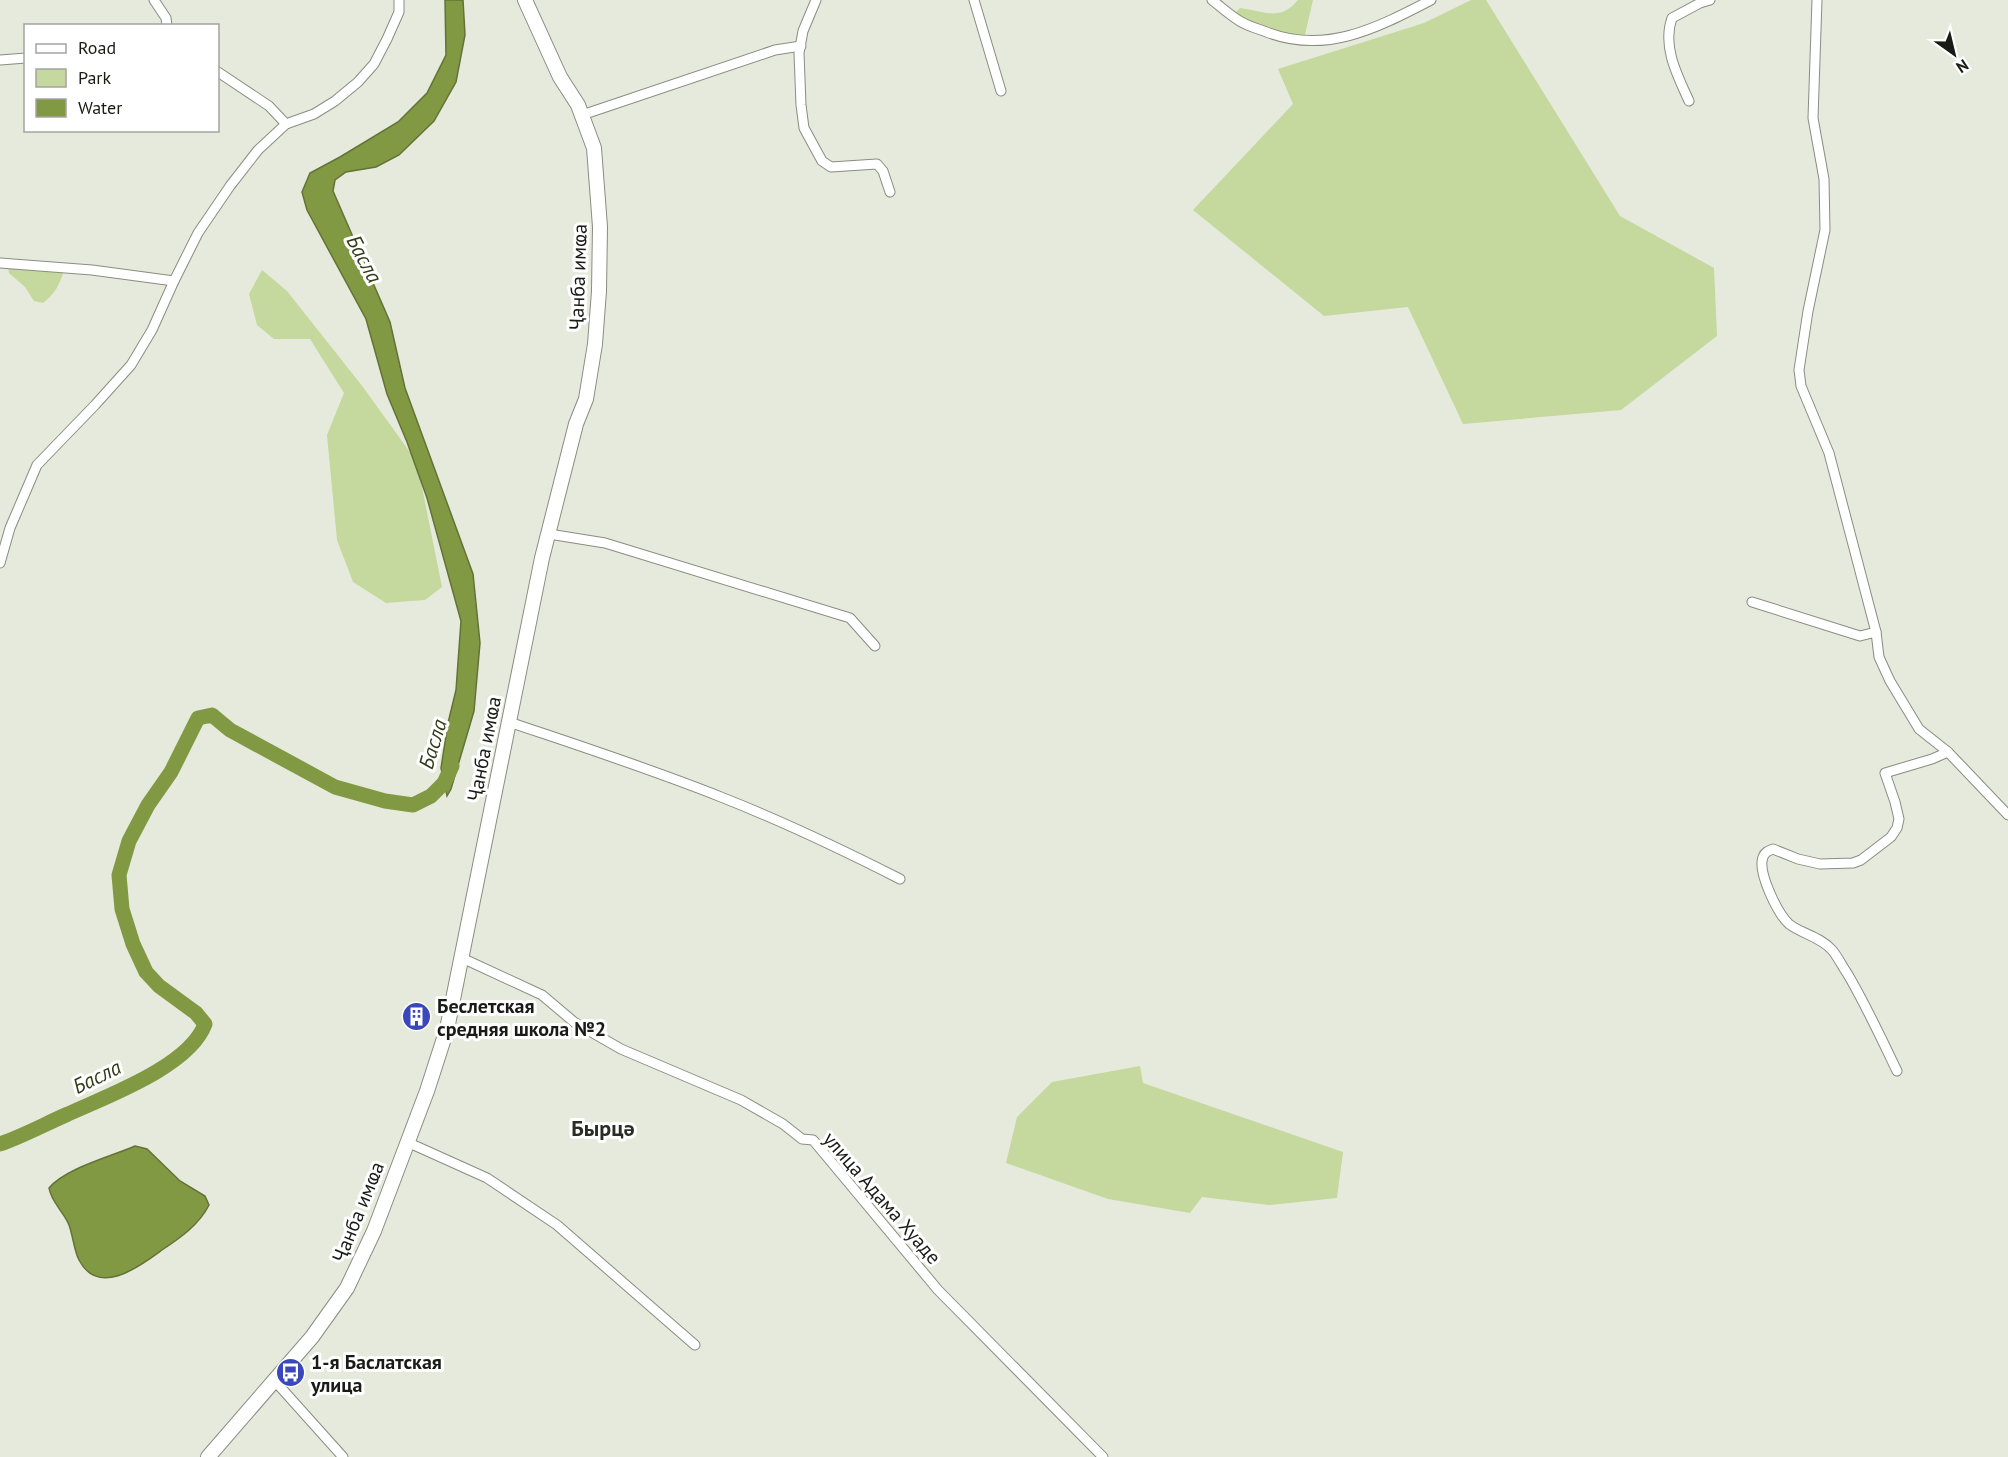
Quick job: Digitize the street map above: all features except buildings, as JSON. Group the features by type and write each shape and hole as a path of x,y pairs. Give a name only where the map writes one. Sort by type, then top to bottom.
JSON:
{"street":[{"path":"154,0 166,18 167,24"},
{"path":"0,563 10,528 37,465 130,365 152,330 198,233 230,186 258,150 285,124 314,114 335,101 358,82 374,64 387,39 399,12 399,0"},
{"name":"Ҷанба имҩа","path":"208,1457 312,1337 347,1288 374,1231 427,1091 447,1029 549,534 576,424 586,399 595,344 599,291 600,227 594,148 582,115 560,77 525,0"},
{"path":"816,0 803,31 801,45 801,105 804,128 822,161 831,167 877,164 883,171 890,192"},
{"path":"974,0 1001,91"},
{"path":"1212,0 1239,21 1283,39 1312,42 1367,31 1431,0"},
{"path":"1689,100 1676,72 1667,40 1668,33 1672,18 1699,1 1710,0"},
{"path":"1817,0 1813,118 1824,179 1825,230 1808,311 1800,370 1801,386 1829,453 1876,632 1879,657 1919,729 1948,752 2008,816"},
{"path":"582,115 775,50 801,45"},
{"path":"0,60 24,58"},
{"path":"219,73 269,106 285,124"},
{"path":"0,262 92,270 174,281"},
{"path":"549,534 605,543 850,618 875,646"},
{"path":"1752,602 1860,636 1876,632"},
{"path":"509,722 722,797 845,851 900,879"},
{"path":"1897,1071 1855,987 1832,950 1819,939 1790,924 1780,911 1771,895 1762,859 1766,852 1773,849 1798,859 1820,864 1853,863 1861,860 1891,837 1897,828 1899,819 1885,773 1948,752"},
{"name":"улица Адама Хуаде","path":"462,958 542,994 574,1022 621,1048 741,1100 783,1124 802,1139 813,1140 938,1290 972,1327 1103,1457"},
{"path":"407,1142 487,1178 557,1225 695,1345"},
{"path":"274,1380 343,1457"}],"green space":[{"path":"1298,0 1313,0 1304,39 1280,36 1240,17 1236,12 1240,8 1264,13 1278,13 1285,11"},
{"path":"1471,0 1486,0 1620,216 1714,268 1717,336 1621,410 1463,424 1408,307 1324,316 1193,210 1293,104 1278,69 1424,23"},
{"path":"8,267 64,270 51,296 43,303 34,301 25,287 9,273"},
{"path":"262,270 287,291 363,387 417,462 442,587 425,600 386,603 353,582 337,540 327,435 344,393 310,339 274,339 257,325 249,294"},
{"path":"1140,1066 1143,1083 1343,1152 1337,1198 1269,1205 1202,1197 1190,1213 1108,1199 1006,1163 1017,1117 1052,1082"}],"water":[{"path":"445,0 463,0 465,35 456,82 434,121 399,155 376,167 346,172 335,180 333,191 390,322 405,388 473,574 480,643 474,711 447,796 441,768 456,690 461,621 427,498 387,394 366,319 307,210 302,192 310,173 398,122 427,93 446,55"},
{"path":"135,1146 147,1149 180,1181 205,1196 209,1205 200,1219 176,1241 143,1264 120,1275 108,1278 97,1277 87,1271 79,1260 69,1225 52,1198 49,1188 77,1169"}],"waterway":[{"name":"Басла","path":"0,1144 145,1078 183,1053 196,1039 205,1024 196,1013 159,986 146,972 133,944 122,909 119,875 129,841 148,805 171,772 198,718 212,715 230,730 335,787 385,801 413,805 431,796 444,783 452,766"}],"place":[{"name":"Беслетская средняя школа №2","path":"416,1017"},
{"name":"1-я Баслатская улица","path":"290,1373"}],"district":[{"name":"Бырцә","path":"603,1128"}]}
